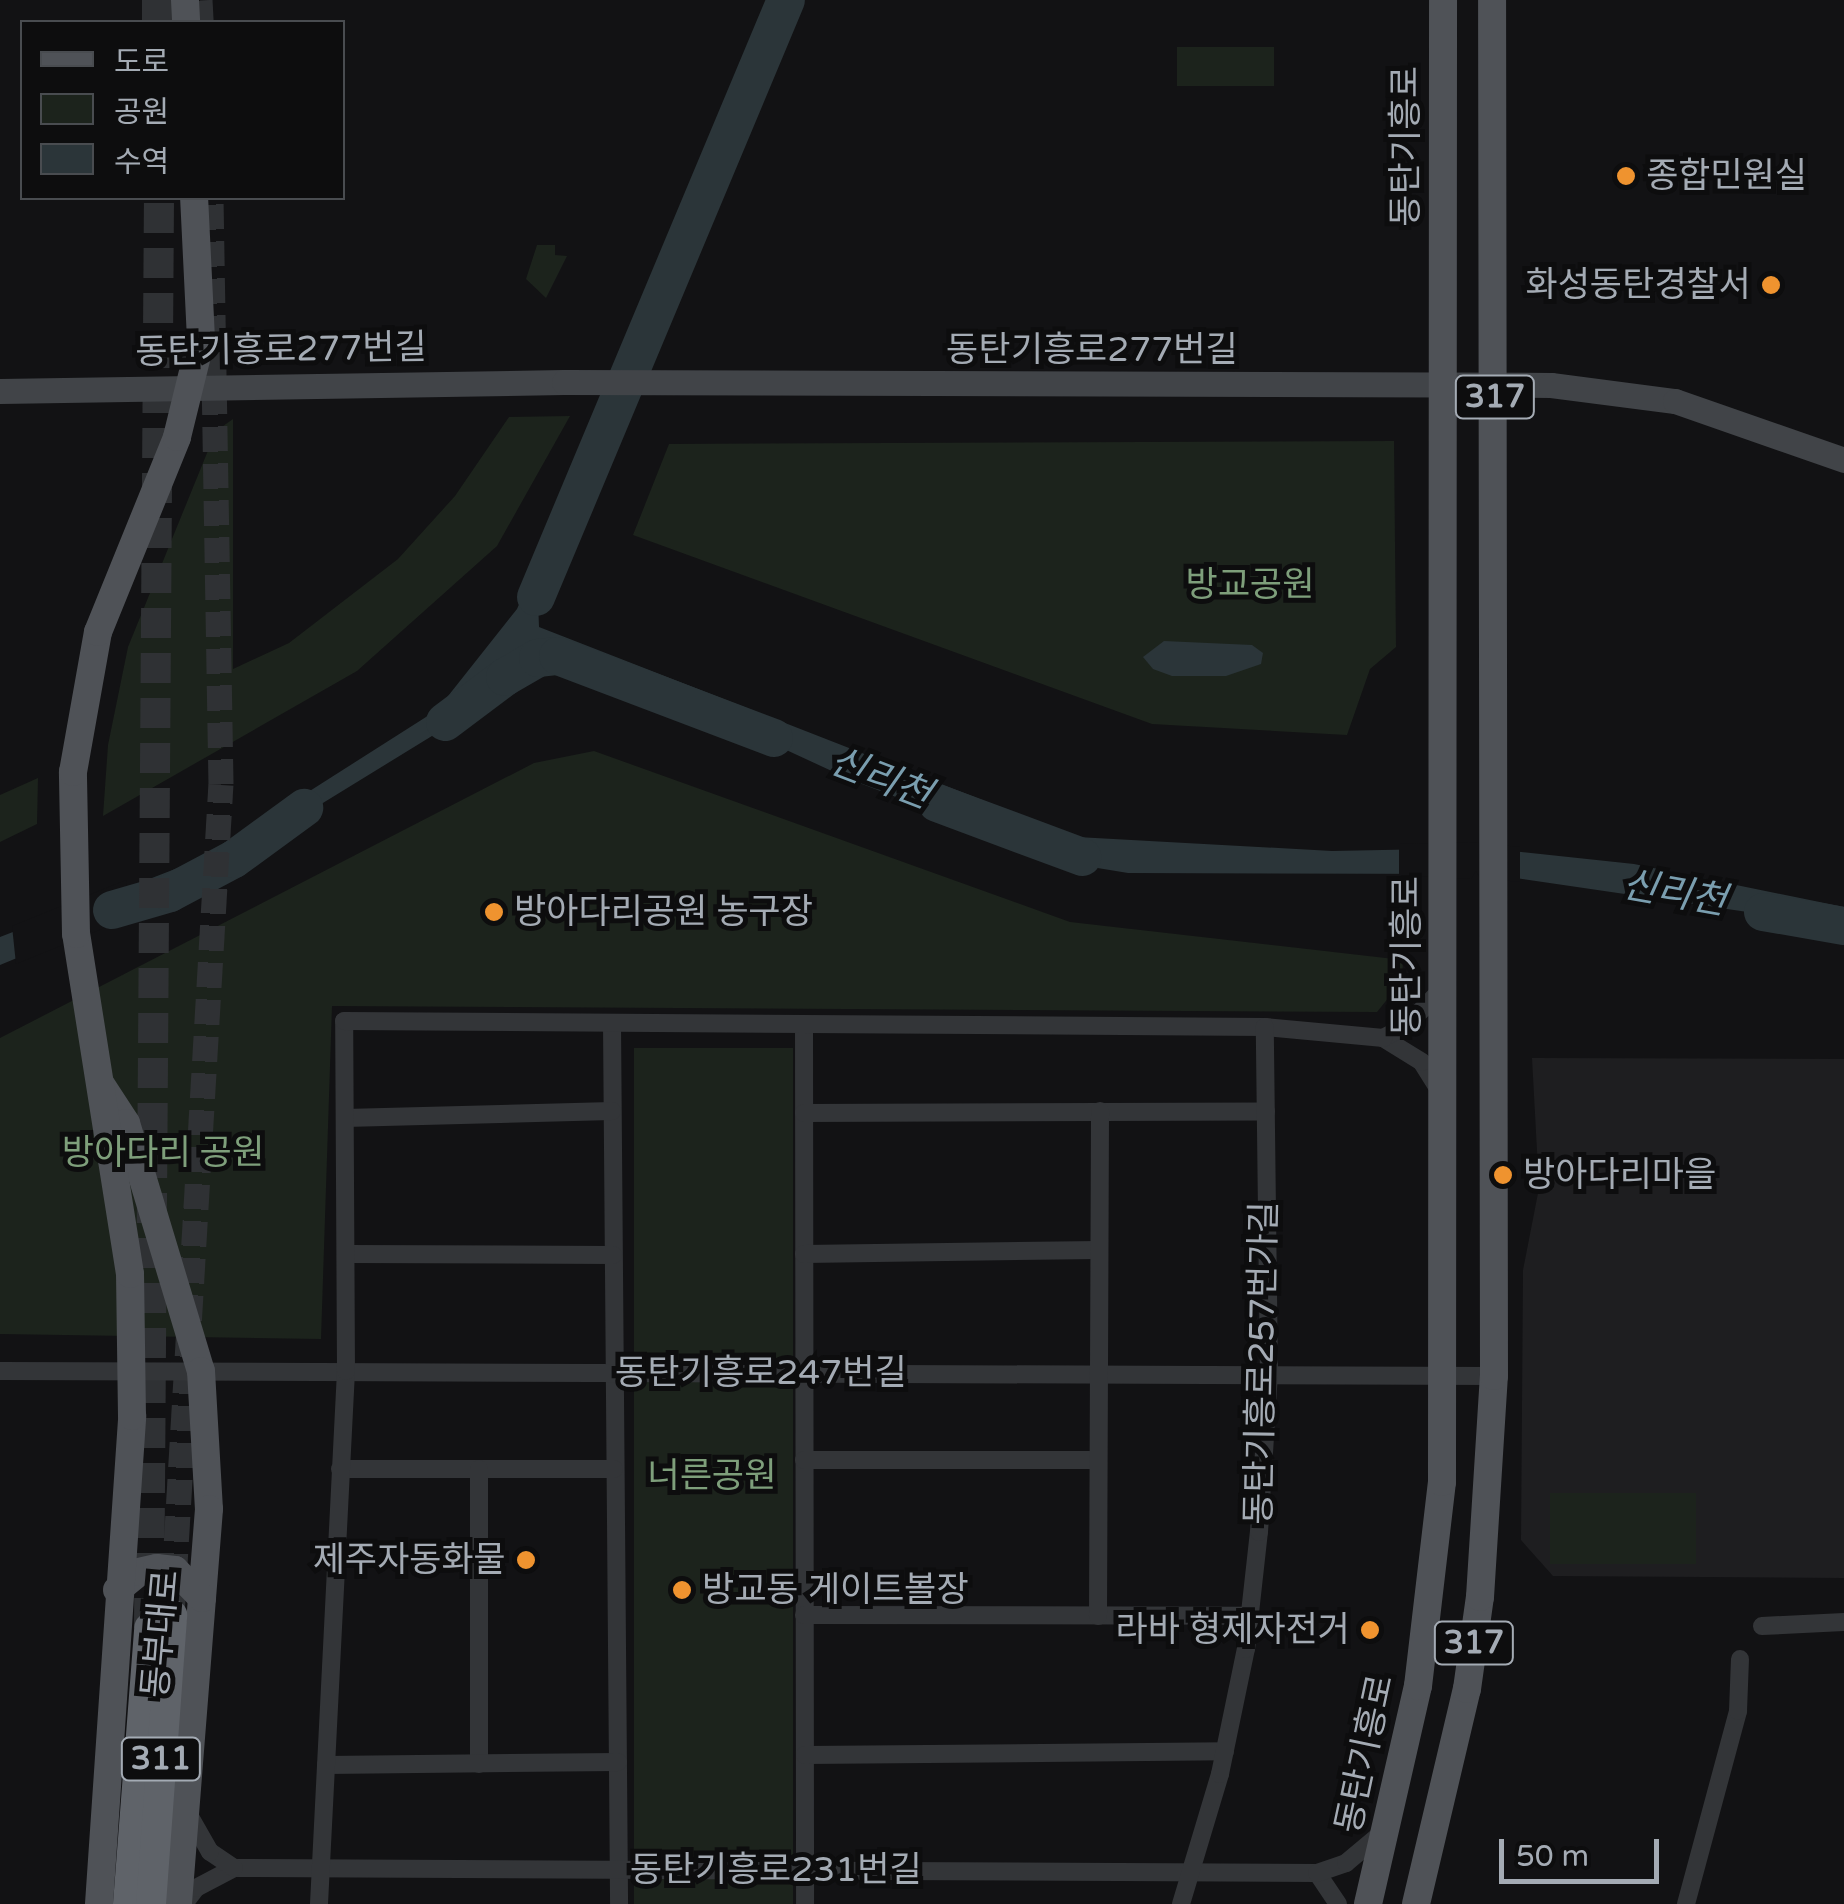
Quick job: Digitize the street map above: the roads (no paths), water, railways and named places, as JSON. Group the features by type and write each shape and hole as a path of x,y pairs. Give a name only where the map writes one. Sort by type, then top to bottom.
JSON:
{"highway":[{"name":"동부대로","path":"128,1904 160,1621 151,1904"}],"main road":[{"name":"동탄기흥로","path":"1368,1904 1390,1825 1430,1614 1443,1376 1443,0"},
{"name":"317","path":"1416,1904 1470,1670 1494,1376 1492,0"},
{"path":"99,1904 132,1372 130,1274 102,1084 84,1003 71,850 77,731 98,632 178,436 191,385 201,339 194,200"},
{"name":"동부대로","path":"102,1084 126,1123 201,1371 209,1509 185,1804 181,1904"},
{"path":"117,1590 139,1572 158,1568 176,1570 202,1598"}],"street":[{"name":"동탄기흥로277번길","path":"0,391 564,382 1495,386 1642,394 1844,460"},
{"path":"1382,1038 1407,1025 1445,986"},
{"path":"319,1904 346,1371 344,1021 1265,1027 1382,1038 1422,1062 1444,1097"},
{"path":"612,1023 619,1904"},
{"path":"804,1024 805,1904"},
{"name":"동탄기흥로257번가길","path":"1181,1904 1225,1751 1250,1616 1268,1375 1265,1027"},
{"path":"345,1118 612,1111"},
{"path":"804,1112 1266,1111"},
{"path":"1098,1616 1100,1112"},
{"path":"804,1254 1099,1250"},
{"path":"346,1254 613,1256"},
{"name":"동탄기흥로247번길","path":"0,1371 1494,1376"},
{"path":"804,1460 1098,1460"},
{"path":"340,1469 614,1469"},
{"path":"479,1469 479,1764"},
{"path":"804,1615 1250,1616"},
{"path":"1762,1626 1844,1622"},
{"path":"1686,1904 1738,1711 1740,1659"},
{"path":"805,1755 1225,1751"},
{"path":"326,1766 618,1762"},
{"path":"181,1904 196,1888 234,1868 196,1834 185,1804"},
{"path":"1338,1904 1318,1873 1346,1863 1390,1825"},
{"name":"동탄기흥로231번길","path":"234,1868 1318,1873"}],"water":[{"path":"771,0 779,0 626,373 616,372"},
{"path":"610,395 615,396 538,599 539,627 1077,837 1332,851 1483,848 1634,864 1844,907 1844,926 1481,873 1478,858 1471,874 1128,873 1061,862 1045,845 976,818 956,820 849,779 689,705 648,674 532,642 458,720 318,806 128,912 0,965 0,937 206,857 437,710 517,609"},
{"path":"1164,641 1252,645 1263,653 1261,664 1226,676 1172,676 1153,669 1143,657"}],"waterway":[{"path":"536,597 786,0"},
{"name":"신리천","path":"445,722 505,677 538,658 558,656 774,738"},
{"name":"신리천","path":"937,803 1082,857"},
{"name":"신리천","path":"112,910 170,893 234,859 304,808"},
{"name":"신리천","path":"1763,912 1844,926"}],"tunnel":[{"path":"157,0 157,20"},
{"path":"200,0 201,20"},
{"path":"149,1628 159,200"},
{"path":"172,1615 221,784 211,200"}],"place":[{"name":"종합민원실","path":"1626,176"},
{"name":"화성동탄경찰서","path":"1771,285"},
{"name":"방아다리공원 농구장","path":"494,912"},
{"name":"방아다리마을","path":"1503,1175"},
{"name":"제주자동화물","path":"526,1560"},
{"name":"방교동 게이트볼장","path":"682,1590"},
{"name":"라바 형제자전거","path":"1370,1630"}],"park label":[{"name":"방교공원","path":"1250,585"},
{"name":"방아다리 공원","path":"163,1153"},
{"name":"너른공원","path":"712,1476"}]}
